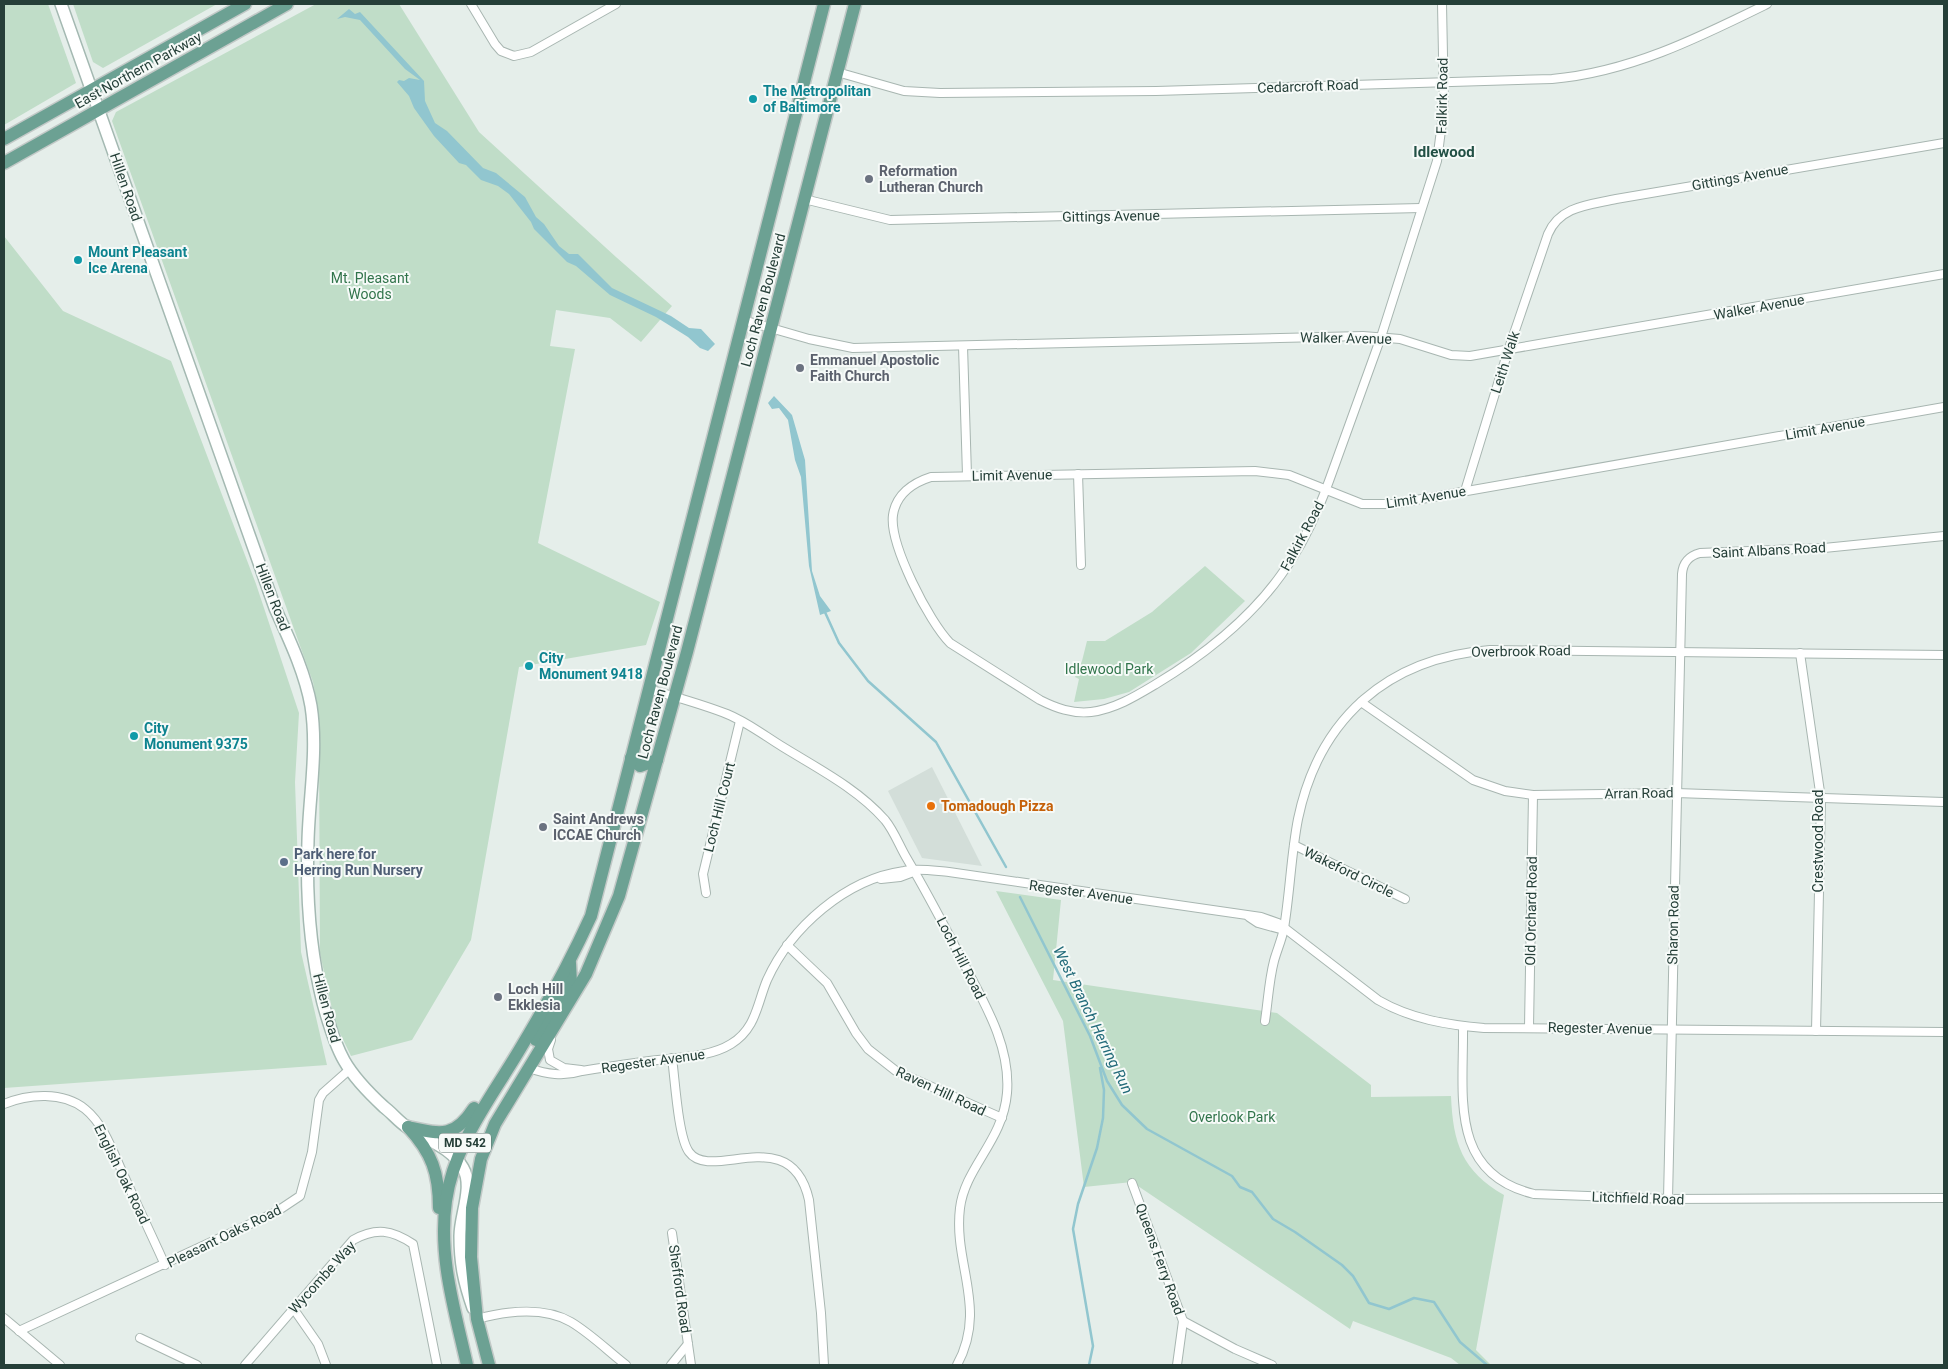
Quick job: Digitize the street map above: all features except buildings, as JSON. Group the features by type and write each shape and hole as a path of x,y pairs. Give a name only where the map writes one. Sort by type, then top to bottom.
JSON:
{"main road":[{"name":"East Northern Parkway","path":"4,140 91,88 245,4"},
{"name":"East Northern Parkway","path":"4,163 288,4"},
{"name":"Loch Raven Boulevard","path":"467,1365 450,1292 445,1248 446,1202 457,1161 469,1132 512,1063 570,963 591,916 824,4"},
{"name":"Loch Raven Boulevard","path":"488,1365 478,1319 471,1257 474,1183 495,1124 586,974 619,896 687,652 855,4"},
{"path":"631,758 640,766 649,765 657,760"},
{"path":"528,1068 530,1052 571,983 570,963"},
{"path":"408,1128 436,1133 454,1130 466,1122 490,1084 512,1063"},
{"path":"408,1128 427,1150 434,1165 439,1191 440,1216 445,1248"}],"street":[{"name":"Hillen Road","path":"61,4 275,608 293,647 309,697 313,753 308,841 311,930 323,1002 338,1052 358,1083 408,1128 439,1143 457,1161"},
{"path":"470,4 494,44 501,51 508,54 521,55 531,52 616,4"},
{"name":"Falkirk Road","path":"893,513 893,529 908,570 919,597 943,636 958,650 1056,708 1080,713 1100,710 1128,701 1178,671 1232,630 1282,574 1309,529 1326,489 1382,337 1441,146 1444,83 1442,4"},
{"name":"Cedarcroft Road","path":"837,72 904,91 940,93 1156,91 1552,79 1612,69 1676,47 1767,4"},
{"name":"Gittings Avenue","path":"1548,234 1553,222 1564,212 1589,204 1944,143"},
{"name":"Gittings Avenue","path":"804,199 890,220 1421,208"},
{"name":"Leith Walk","path":"1465,492 1508,351 1548,234"},
{"name":"Walker Avenue","path":"742,320 854,348 1363,336 1417,343 1451,355 1487,355 1944,274"},
{"path":"963,346 967,476"},
{"name":"Limit Avenue","path":"893,513 903,493 920,480 931,477 1078,474 1255,471 1288,475 1362,504 1393,504 1944,407"},
{"path":"1078,474 1081,565"},
{"name":"Saint Albans Road","path":"1680,651 1682,574 1684,563 1695,554 1824,548 1944,536"},
{"name":"Overbrook Road","path":"1266,1021 1274,961 1284,930 1299,818 1313,772 1335,734 1361,702 1390,678 1432,661 1462,652 1516,650 1680,651 1944,655"},
{"name":"Sharon Road","path":"1668,1199 1680,651"},
{"name":"Crestwood Road","path":"1800,653 1821,799 1815,1002 1816,1031"},
{"name":"Loch Hill Road","path":"649,689 740,720 843,785 886,821 916,871 996,1030 1007,1077 1007,1093 1002,1118 990,1147 965,1187 960,1206 960,1227 970,1318 966,1345 957,1365"},
{"name":"Arran Road","path":"1361,702 1473,780 1495,788 1533,795 1676,793 1944,802"},
{"name":"Loch Hill Court","path":"706,893 703,874 740,720"},
{"name":"Old Orchard Road","path":"1529,1027 1533,795"},
{"name":"Wakeford Circle","path":"1294,845 1405,899"},
{"name":"Regester Avenue","path":"528,1068 563,1076 582,1071 721,1049 743,1035 751,1025 772,969 787,946 830,902 851,890 906,870 949,872 1246,915 1269,920 1278,923 1284,930 1365,992 1390,1007 1436,1023 1463,1026 1944,1032"},
{"name":"Raven Hill Road","path":"787,946 831,987 856,1033 868,1050 896,1071 1002,1118"},
{"name":"Regester Avenue","path":"555,1026 548,1049 550,1060 564,1068 582,1071"},
{"name":"Litchfield Road","path":"1463,1026 1464,1105 1468,1137 1482,1164 1494,1177 1513,1189 1534,1194 1668,1199 1944,1198"},
{"path":"672,1058 682,1132 688,1150 692,1155 705,1161 751,1156 774,1159 790,1167 803,1184 809,1200 821,1313 824,1365"},
{"name":"Pleasant Oaks Road","path":"19,1331 276,1212 300,1196 312,1152 319,1100 349,1070"},
{"name":"English Oak Road","path":"4,1104 38,1097 57,1097 78,1104 94,1118 108,1141 165,1265"},
{"path":"457,1161 464,1169 467,1181 460,1234 463,1278 478,1319 504,1312 525,1312 560,1317 572,1322 626,1365"},
{"name":"Queens Ferry Road","path":"1132,1183 1183,1322 1177,1365"},
{"name":"Wycombe Way","path":"245,1365 353,1240 375,1231 397,1234 413,1244 437,1365"},
{"name":"Shefford Road","path":"672,1234 691,1365"},
{"path":"293,1308 318,1344 326,1365"},
{"path":"4,1318 60,1365"},
{"path":"1183,1322 1235,1349 1272,1365"},
{"path":"140,1338 197,1365"},
{"name":"Shefford Road","path":"671,1365 688,1344"}],"shaded area":[{"path":"932,767 982,866 922,858 888,791"}],"green space":[{"path":"4,4 48,4 76,83 4,125"},
{"path":"73,4 217,4 103,68 93,62"},
{"name":"Mt. Pleasant Woods","path":"316,4 399,4 479,132 672,306 641,342 610,318 556,310 550,346 575,349 538,543 660,602 646,645 519,667 471,940 412,1040 351,1056 335,1023 320,953 319,740 318,708 313,682 112,121 116,112"},
{"path":"4,236 63,311 171,361 256,584 299,713 295,782 301,952 327,1065 4,1088"},
{"name":"Idlewood Park","path":"1205,566 1245,601 1191,653 1129,692 1104,699 1074,702 1079,679 1075,677 1082,661 1087,641 1105,641 1152,612"},
{"name":"Overlook Park","path":"996,891 1061,900 1053,980 1277,1013 1371,1085 1371,1097 1451,1096 1454,1128 1462,1154 1478,1176 1504,1195 1476,1350 1491,1365 1460,1365 1451,1358 1353,1321 1350,1329 1132,1182 1084,1187 1063,1021"}],"water":[{"path":"349,9 355,14 360,12 424,81 425,101 435,123 447,131 483,168 496,173 525,197 536,217 544,224 559,246 569,254 578,254 612,288 671,316 689,328 701,329 715,344 708,351 700,348 688,337 656,317 610,295 576,266 567,262 534,229 531,222 509,194 498,186 481,180 466,165 459,163 434,136 414,108 409,96 397,82 409,78 420,80 405,69 360,20 345,17 337,19"},
{"path":"774,396 792,415 805,460 812,571 820,596 831,611 820,615 809,566 801,477 795,460 788,420 779,408 772,409 768,403"}],"waterway":[{"name":"West Branch Herring Run","path":"824,610 839,643 868,681 936,742 1006,867"},
{"name":"West Branch Herring Run","path":"1020,897 1090,1036 1107,1081 1122,1105 1147,1129 1232,1176 1240,1187 1252,1192 1273,1219 1342,1265 1353,1276 1369,1303 1389,1309 1414,1298 1434,1302 1460,1342 1487,1365"},
{"path":"1089,1365 1093,1346 1073,1229 1078,1204 1097,1148 1103,1118 1104,1090 1100,1068"}],"place":[{"name":"The Metropolitan of Baltimore","path":"753,99"},
{"name":"Reformation Lutheran Church","path":"869,179"},
{"name":"Mount Pleasant Ice Arena","path":"78,260"},
{"name":"Emmanuel Apostolic Faith Church","path":"800,368"},
{"name":"City Monument 9418","path":"529,666"},
{"name":"City Monument 9375","path":"134,736"},
{"name":"Tomadough Pizza","path":"931,806"},
{"name":"Saint Andrews ICCAE Church","path":"543,827"},
{"name":"Park here for Herring Run Nursery","path":"284,862"},
{"name":"Loch Hill Ekklesia","path":"498,997"}],"district":[{"name":"Idlewood","path":"1444,152"}]}
